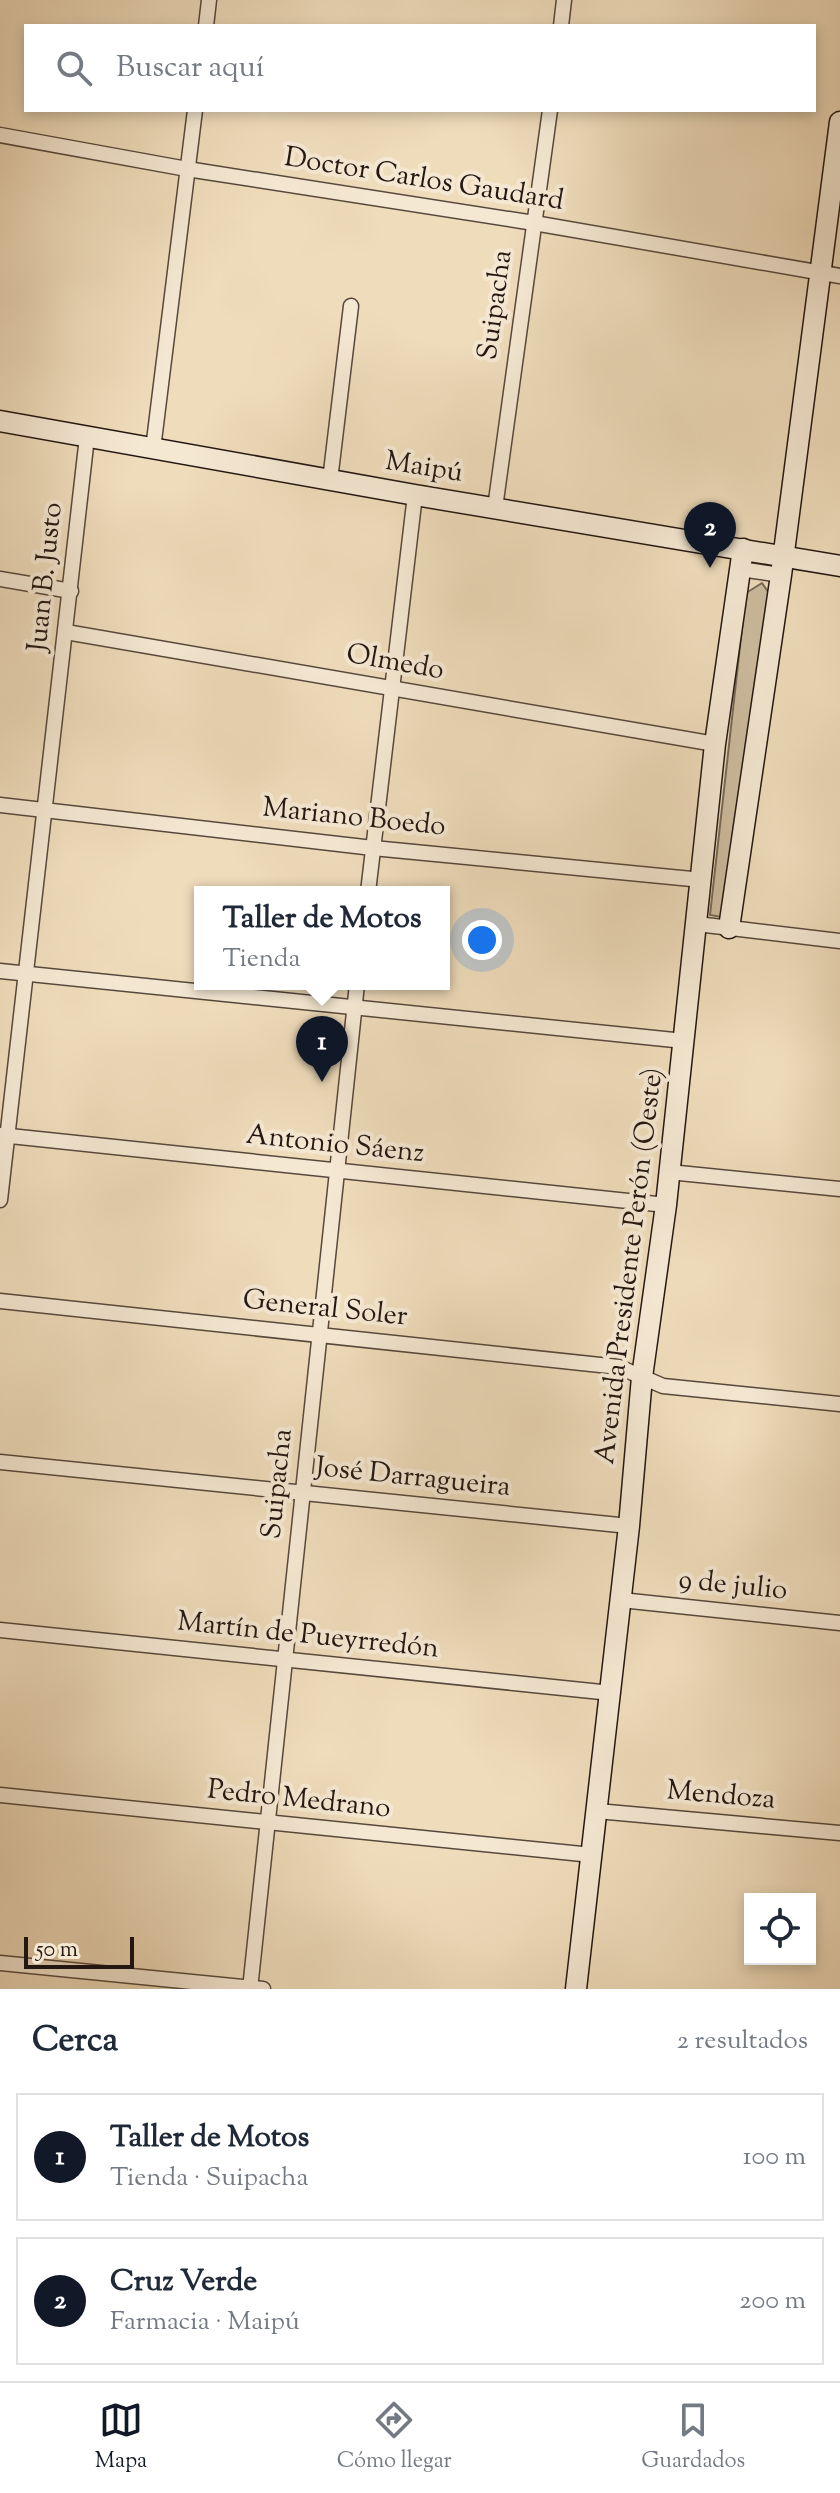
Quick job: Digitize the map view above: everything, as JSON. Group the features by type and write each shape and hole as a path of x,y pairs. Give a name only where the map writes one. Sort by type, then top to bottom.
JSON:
{"main road":[{"path":"729,928 782,565 831,274 840,122"},
{"name":"Maipú","path":"0,421 495,508 741,559 782,565 840,566"},
{"name":"Avenida Presidente Perón (Oeste)","path":"576,1989 611,1693 642,1377 666,1205 715,744 741,559"}],"street":[{"path":"206,24 209,0"},
{"path":"561,24 564,0"},
{"path":"153,449 195,112"},
{"name":"Suipacha","path":"495,508 550,112"},
{"name":"Doctor Carlos Gaudard","path":"0,135 187,169 534,223 831,274"},
{"path":"330,480 351,306"},
{"name":"Juan B. Justo","path":"0,1200 4,1136 46,808 87,437"},
{"path":"369,886 415,495"},
{"path":"0,579 71,591"},
{"name":"Olmedo","path":"66,632 715,744"},
{"name":"Mariano Boedo","path":"0,805 373,848 702,880"},
{"path":"697,924 840,941"},
{"path":"0,971 684,1041"},
{"name":"Suipacha","path":"254,1989 268,1823 356,990"},
{"name":"Antonio Sáenz","path":"4,1136 666,1205"},
{"path":"669,1172 840,1189"},
{"name":"General Soler","path":"0,1301 619,1367 663,1386 840,1404"},
{"name":"José Darragueira","path":"0,1462 629,1526"},
{"name":"9 de julio","path":"621,1600 840,1623"},
{"name":"Martín de Pueyrredón","path":"0,1630 611,1693"},
{"name":"Pedro Medrano","path":"0,1795 592,1855"},
{"name":"Mendoza","path":"597,1811 840,1833"},
{"path":"0,1963 254,1989"}],"shaded area":[{"path":"762,583 771,596 722,917 710,915 746,593"}],"place":[{"name":"Cruz Verde","path":"710,568"},
{"name":"Taller de Motos","path":"322,1082"}]}
